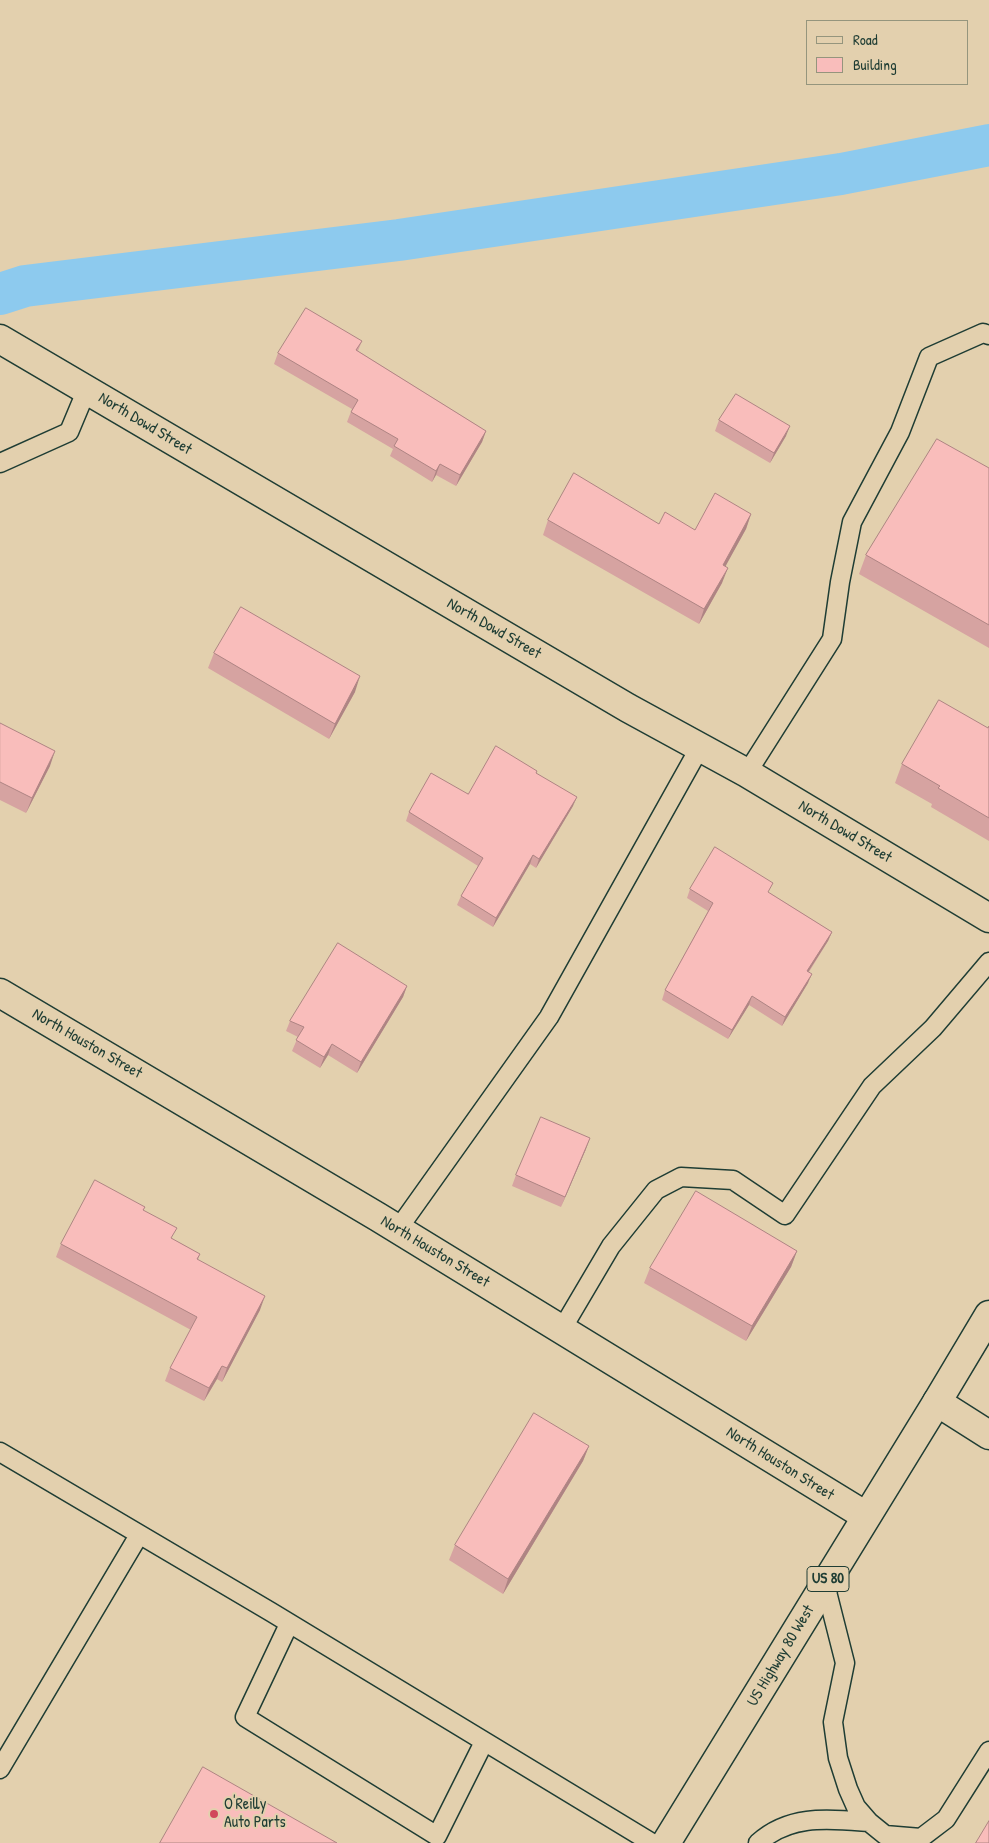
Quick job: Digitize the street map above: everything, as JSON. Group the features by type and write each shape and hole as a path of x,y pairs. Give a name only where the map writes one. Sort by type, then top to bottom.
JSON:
{"street":[{"name":"North Dowd Street","path":"0,339 628,708 747,773 989,918"},
{"name":"North Houston Street","path":"0,993 398,1229 866,1516"},
{"name":"US Highway 80 West","path":"666,1843 989,1315"},
{"path":"937,1402 989,1435"}],"lane":[{"path":"747,773 832,639 840,582 852,522 900,432 929,357 982,333 989,335"},
{"path":"0,463 69,432 87,389"},
{"path":"398,1229 549,1017 700,747"},
{"path":"562,1329 611,1246 656,1190 681,1177 732,1180 785,1215 872,1086 934,1028 989,962"},
{"path":"1,1455 140,1535 652,1843"},
{"path":"0,1769 140,1535"},
{"path":"825,1584 845,1663 833,1722 838,1758 848,1789 856,1806 869,1822 885,1835 921,1838 946,1819 989,1751"},
{"path":"289,1624 245,1717 437,1836 484,1742"},
{"path":"758,1843 767,1834 798,1821 827,1819 869,1822"}],"building":[{"path":"306,308 362,341 356,350 486,431 460,475 440,464 436,471 394,446 398,439 351,412 358,400 278,353"},
{"path":"736,394 790,426 774,453 719,420"},
{"path":"937,439 989,468 989,625 866,555"},
{"path":"574,473 659,524 665,512 695,530 715,493 751,514 723,565 728,568 704,609 548,520"},
{"path":"241,607 360,676 335,724 214,653"},
{"path":"939,700 988,728 989,726 989,818 902,764"},
{"path":"0,723 55,751 32,798 0,782"},
{"path":"496,746 537,771 536,773 577,797 539,859 533,855 496,918 461,896 483,858 409,812 431,773 468,794"},
{"path":"715,847 773,883 768,892 832,932 807,971 812,974 785,1017 752,996 732,1030 665,990 713,903 690,889"},
{"path":"338,943 407,986 361,1062 332,1044 324,1057 296,1040 304,1027 290,1021"},
{"path":"541,1117 590,1138 565,1197 516,1175"},
{"path":"95,1180 145,1207 143,1210 177,1228 171,1238 200,1254 197,1259 265,1296 227,1368 222,1366 209,1388 170,1368 197,1317 61,1244"},
{"path":"696,1191 797,1251 752,1326 650,1268"},
{"path":"534,1413 589,1446 508,1579 455,1545"},
{"path":"203,1767 337,1843 160,1843"},
{"path":"989,1821 989,1843 976,1843"}],"waterway":[{"path":"0,294 25,286 399,240 841,174 989,145"}],"place":[{"name":"O'Reilly Auto Parts","path":"214,1814"}]}
